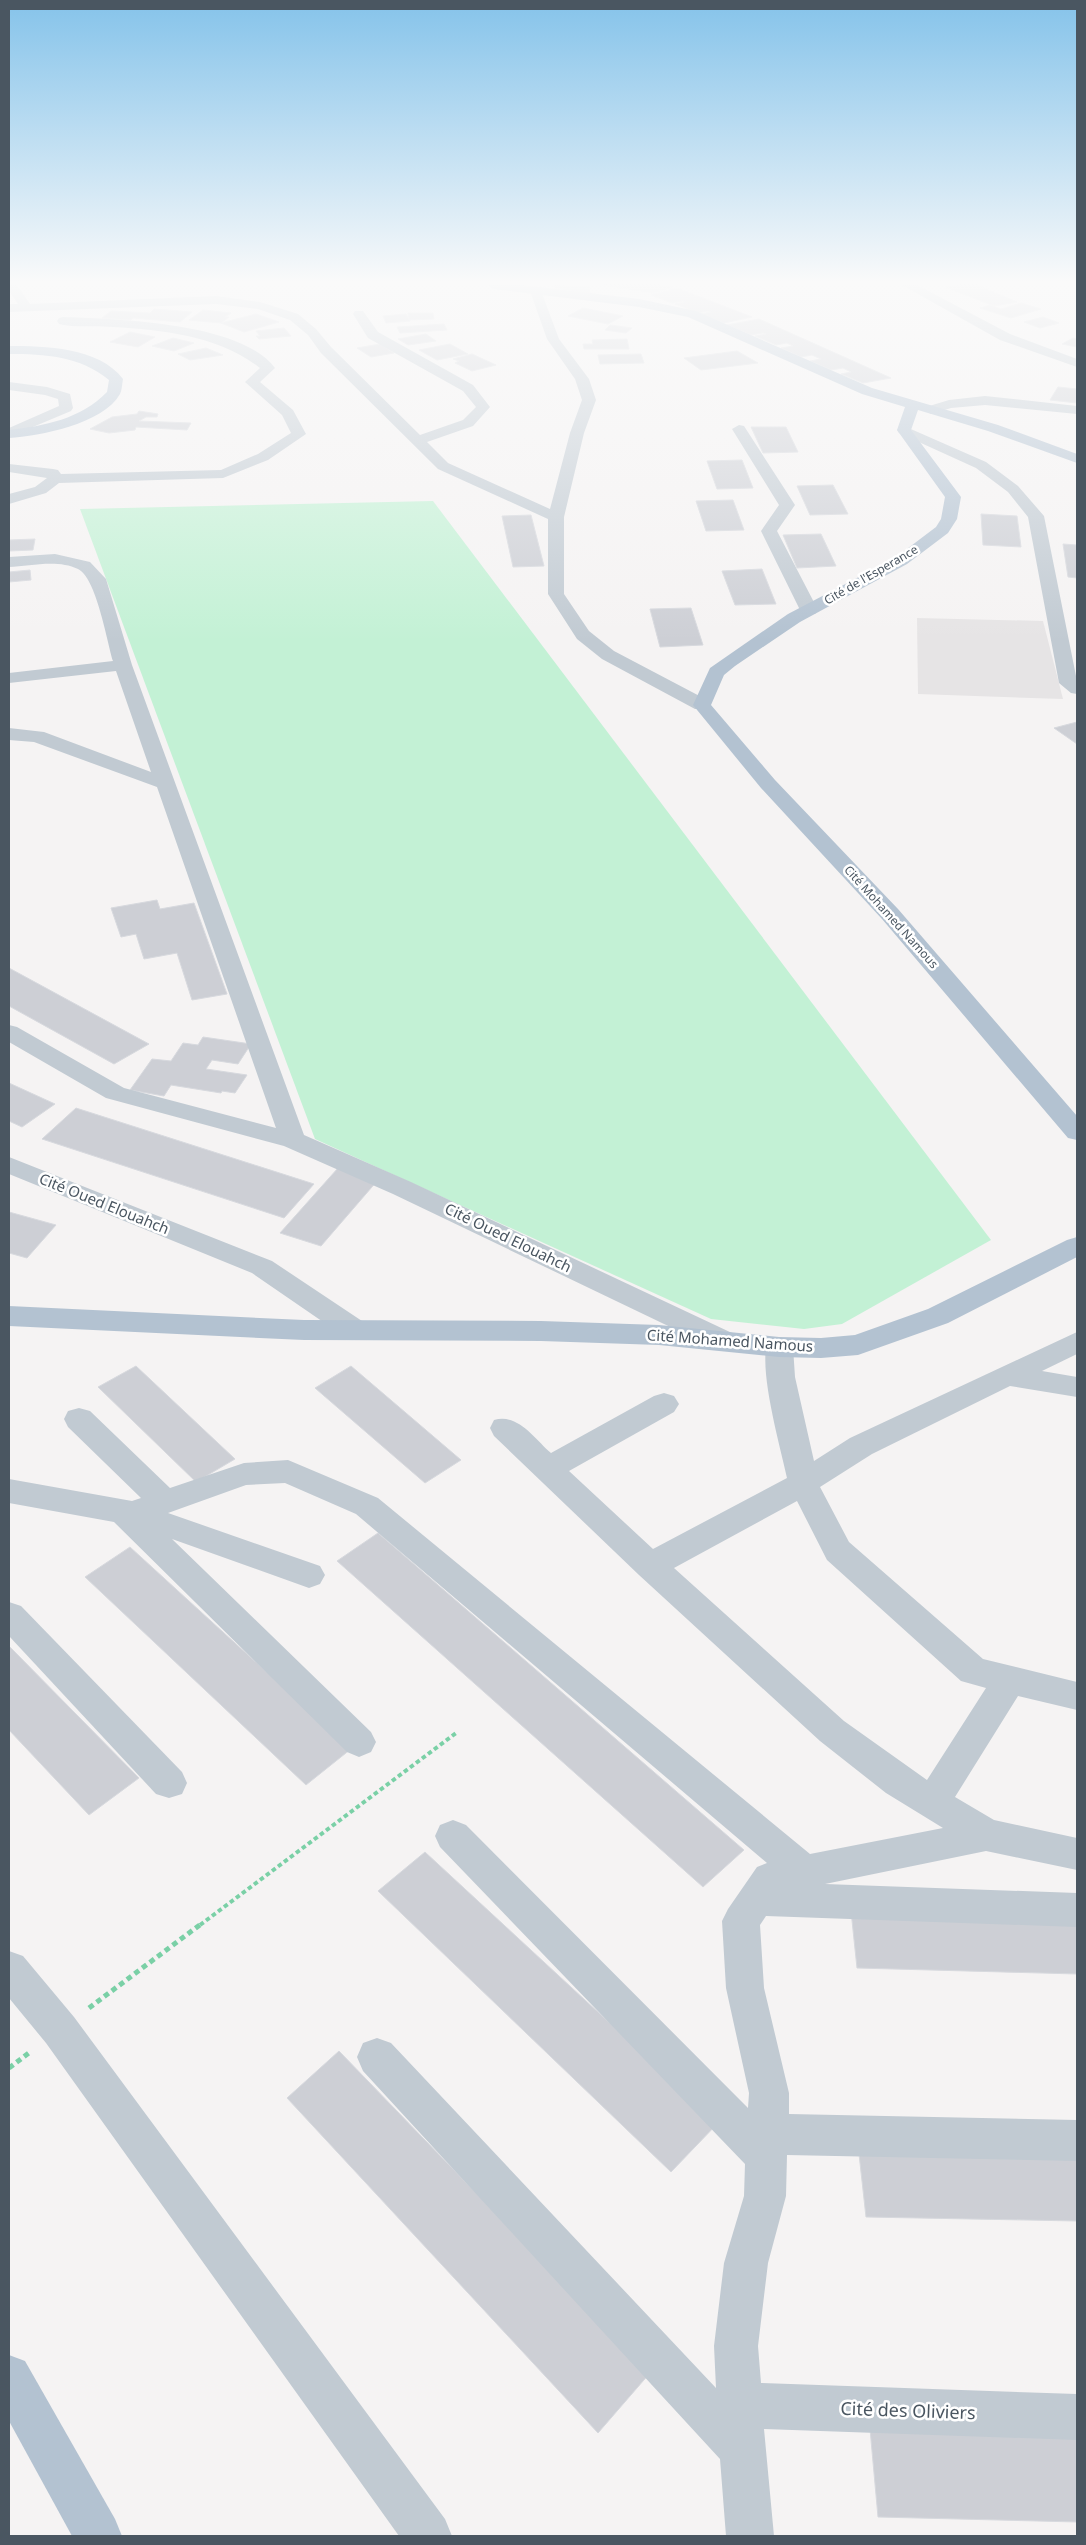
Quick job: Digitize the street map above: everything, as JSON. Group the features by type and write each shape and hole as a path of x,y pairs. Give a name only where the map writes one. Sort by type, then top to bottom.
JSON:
{"main road":[{"path":"9,434 54,426 82,416 103,404"},
{"path":"909,404 993,428 1077,460"},
{"path":"904,430 913,405"},
{"name":"Cité de l'Esperance","path":"702,705 716,672 761,639 809,610 901,561 942,530 949,519 953,497 904,430"},
{"name":"Cité Mohamed Namous","path":"702,705 768,784 890,914 1077,1132"},
{"name":"Cité Mohamed Namous","path":"9,1316 355,1330 541,1330 659,1335 779,1347 821,1348 858,1345 938,1316 1021,1276 1077,1246"},
{"path":"9,2377 98,2536"}],"street":[{"path":"9,434 66,408 66,404"},
{"path":"55,479 223,474 247,465 283,447 299,434 288,413 277,404"},
{"path":"381,404 443,466 556,517"},
{"path":"418,440 468,423 483,407 480,404"},
{"path":"588,404 556,517 556,594 583,635 608,655 702,705"},
{"path":"931,410 948,404"},
{"path":"1022,404 1077,410"},
{"name":"Cité de l'Esperance","path":"739,429 787,505 769,531 809,610"},
{"path":"904,430 981,465 1013,489 1036,516 1068,683 1077,689"},
{"path":"9,468 41,470 53,473 55,479"},
{"path":"9,499 51,485 55,479"},
{"path":"9,562 55,559 84,565 98,579 123,665 294,1140"},
{"path":"9,678 123,665"},
{"path":"9,734 37,736 166,784"},
{"name":"Cité Oued Elouahch","path":"9,1032 115,1093 294,1140 402,1188 722,1340"},
{"name":"Cité Oued Elouahch","path":"9,1165 262,1267 355,1330"},
{"path":"650,1566 803,1483 861,1446 1010,1376 1077,1342"},
{"path":"779,1347 780,1377 803,1483 838,1551 973,1671 1077,1696"},
{"path":"1010,1376 1077,1387"},
{"path":"547,1469 664,1404"},
{"path":"79,1419 165,1502"},
{"path":"505,1428 650,1566 832,1731 899,1782 986,1835 1077,1854"},
{"path":"128,1513 244,1474 288,1471 367,1506 804,1872"},
{"path":"9,1491 128,1513 308,1575"},
{"path":"128,1513 359,1742"},
{"path":"9,1615 170,1784"},
{"path":"932,1803 1010,1680"},
{"path":"750,2536 742,2449 736,2346 746,2263 765,2196 769,2093 745,1988 741,1921 770,1879 986,1835"},
{"path":"453,1836 767,2145 1077,2142"},
{"path":"756,1899 1077,1910"},
{"path":"9,1970 60,2030 428,2536"},
{"path":"377,2056 742,2449"},
{"name":"Cité des Oliviers","path":"740,2405 1077,2417"}],"path":[{"path":"9,2068 456,1733"}],"shaded area":[{"path":"917,618 1043,621 1063,699 918,694"}],"green space":[{"path":"433,501 991,1240 842,1324 804,1329 711,1319 315,1139 80,509"}],"building":[{"path":"139,411 158,414 157,417 146,417 139,421 191,423 187,430 136,427 135,430 109,433 90,429 112,417 137,414"},
{"path":"751,427 786,427 798,452 763,453"},
{"path":"742,460 753,488 717,489 707,461"},
{"path":"833,485 848,514 810,515 797,486"},
{"path":"733,500 744,530 706,531 696,501"},
{"path":"981,514 1017,516 1021,547 983,545"},
{"path":"531,515 544,566 513,567 502,516"},
{"path":"821,534 836,566 797,568 783,535"},
{"path":"35,539 33,550 9,551 9,540"},
{"path":"1063,544 1077,545 1077,578 1068,577"},
{"path":"762,569 776,604 735,605 722,571"},
{"path":"30,570 31,580 9,582 9,572"},
{"path":"691,608 703,645 660,647 650,609"},
{"path":"1077,722 1077,744 1054,728"},
{"path":"157,900 160,909 194,903 227,994 192,1000 177,953 144,959 136,934 121,937 111,908"},
{"path":"9,968 149,1044 114,1064 9,1006"},
{"path":"203,1037 251,1044 238,1064 212,1060 206,1069 247,1075 235,1093 222,1091 221,1093 171,1085 164,1096 130,1090 152,1059 171,1061 183,1043 198,1045"},
{"path":"9,1083 55,1104 22,1127 9,1121"},
{"path":"76,1108 314,1184 284,1218 42,1139"},
{"path":"338,1168 378,1180 321,1246 280,1233"},
{"path":"9,1212 56,1225 27,1258 9,1253"},
{"path":"136,1366 235,1459 196,1482 98,1387"},
{"path":"351,1366 461,1460 425,1483 315,1388"},
{"path":"378,1533 744,1850 703,1887 337,1561"},
{"path":"130,1547 351,1749 306,1785 85,1577"},
{"path":"9,1646 139,1778 89,1815 9,1730"},
{"path":"425,1852 718,2123 671,2172 378,1891"},
{"path":"851,1911 1077,1917 1077,1974 857,1968"},
{"path":"339,2051 650,2373 598,2433 287,2098"},
{"path":"858,2145 1077,2149 1077,2221 866,2217"},
{"path":"870,2429 1077,2433 1077,2522 878,2517"}]}
